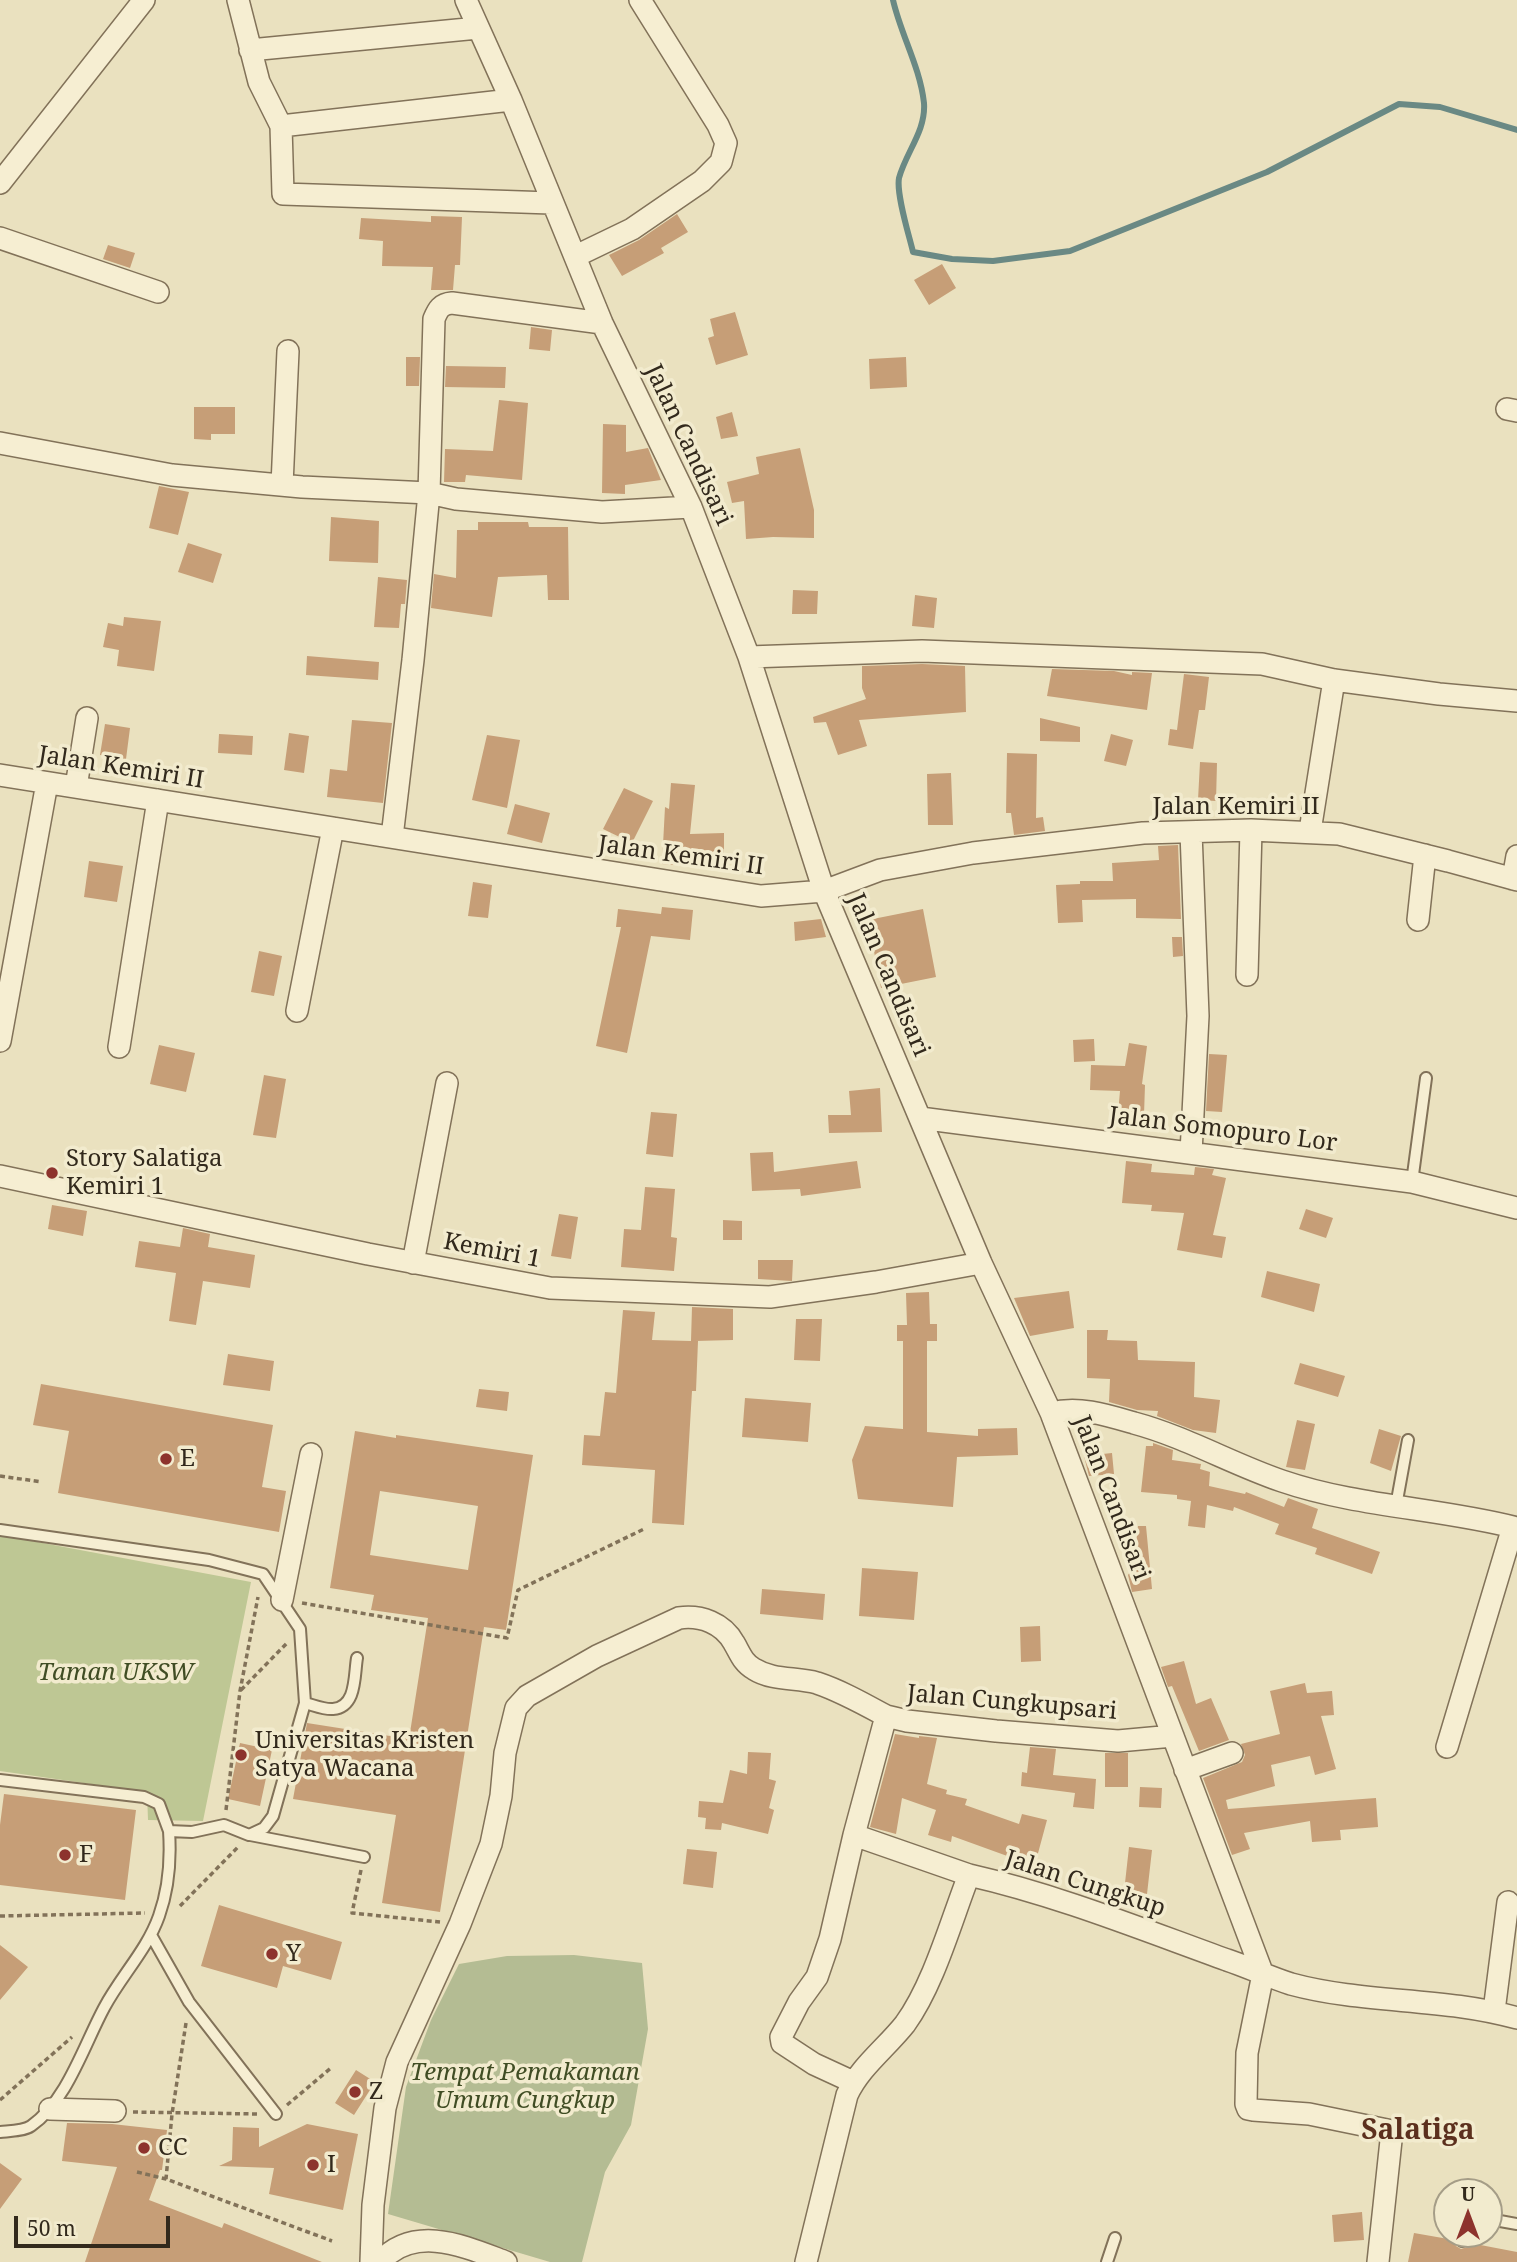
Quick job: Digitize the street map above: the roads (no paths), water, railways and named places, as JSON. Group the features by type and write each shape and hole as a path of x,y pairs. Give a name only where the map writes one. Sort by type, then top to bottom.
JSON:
{"street":[{"path":"0,183 144,0"},
{"path":"238,0 259,82 281,126 281,191 284,195 551,203"},
{"name":"Jalan Candisari","path":"466,0 511,100 602,323 691,507 749,657 824,891 981,1263 1051,1413 1263,1973"},
{"path":"576,256 632,229 702,181 721,162 726,143 712,115 640,0"},
{"path":"250,50 478,28"},
{"path":"281,126 511,100"},
{"path":"0,238 158,292"},
{"path":"392,838 429,493 434,319 438,309 452,303 602,323"},
{"path":"282,485 288,351"},
{"path":"0,443 172,475 282,485 429,493 456,499 602,512 691,507"},
{"path":"749,657 922,651 1262,664 1334,680 1517,701"},
{"path":"1310,831 1334,680"},
{"path":"76,787 87,718"},
{"name":"Jalan Kemiri II","path":"0,775 761,897 824,891 880,870 973,853 1143,833 1251,830 1339,834 1515,880"},
{"path":"0,1041 47,783"},
{"path":"119,1047 158,800"},
{"path":"297,1011 333,828"},
{"path":"1247,975 1251,830"},
{"path":"1191,832 1198,1016 1191,1153"},
{"path":"1418,920 1425,855"},
{"path":"1515,880 1517,856"},
{"path":"413,1263 447,1083"},
{"name":"Jalan Somopuro Lor","path":"920,1118 1412,1182 1517,1208"},
{"name":"Kemiri 1","path":"0,1176 413,1263 550,1288 770,1297 981,1263"},
{"path":"1051,1413 1066,1410 1100,1413 1155,1429 1282,1481 1396,1506 1515,1527 1447,1747"},
{"path":"282,1600 311,1454"},
{"path":"371,2262 373,2204 385,2108 394,2073 423,2001 460,1924 491,1844 501,1796 505,1753 516,1708 527,1696 597,1657 679,1618 692,1616 705,1619 725,1631 734,1642 741,1658 752,1668 770,1677 788,1677 816,1683 886,1716"},
{"name":"Jalan Cungkupsari","path":"853,2082 814,2064 782,2043 781,2037 799,2002 817,1977 831,1939 854,1835 886,1716 906,1721 996,1731 1118,1741 1172,1737"},
{"path":"1185,1770 1232,1753"},
{"path":"854,1835 969,1875"},
{"name":"Jalan Cungkup","path":"806,2262 847,2095 853,2082 904,2024 922,1996 969,1875 1020,1886 1291,1984 1363,1998 1494,2011 1517,2018"},
{"path":"1494,2011 1508,1902"},
{"path":"1263,1973 1247,2053 1245,2104 1248,2109 1253,2110 1309,2114 1392,2131 1378,2262"},
{"path":"50,2109 115,2111"},
{"path":"380,2262 388,2253 402,2245 420,2240 443,2241 506,2262"}],"lane":[{"path":"1412,1182 1426,1078"},
{"path":"1396,1506 1408,1440"},
{"path":"0,1530 209,1560 263,1574 300,1629 305,1703 273,1816 264,1828 249,1835"},
{"path":"305,1703 333,1709 345,1704 352,1695 357,1658"},
{"path":"0,1780 144,1797 159,1804 169,1831 171,1862 160,1912 151,1935 105,2007 85,2049 50,2109 29,2128 0,2132"},
{"path":"169,1831 192,1832 224,1825 249,1835 364,1857"},
{"path":"151,1935 189,2002 276,2114"},
{"path":"1107,2262 1115,2238"}],"waterway":[{"path":"893,0 919,77 924,103 922,123 899,178 901,204 913,252 952,259 993,261 1070,251 1267,172 1399,104 1440,107 1517,130"}],"place":[{"name":"Story Salatiga Kemiri 1","path":"52,1173"},
{"name":"E","path":"166,1459"},
{"name":"Universitas Kristen Satya Wacana","path":"241,1755"},
{"name":"F","path":"65,1855"},
{"name":"Y","path":"272,1954"},
{"name":"Z","path":"355,2092"},
{"name":"CC","path":"144,2148"},
{"name":"I","path":"313,2165"}],"district":[{"name":"Salatiga","path":"1418,2131"}],"park label":[{"name":"Taman UKSW","path":"116,1673"},
{"name":"Tempat Pemakaman Umum Cungkup","path":"525,2087"}]}
